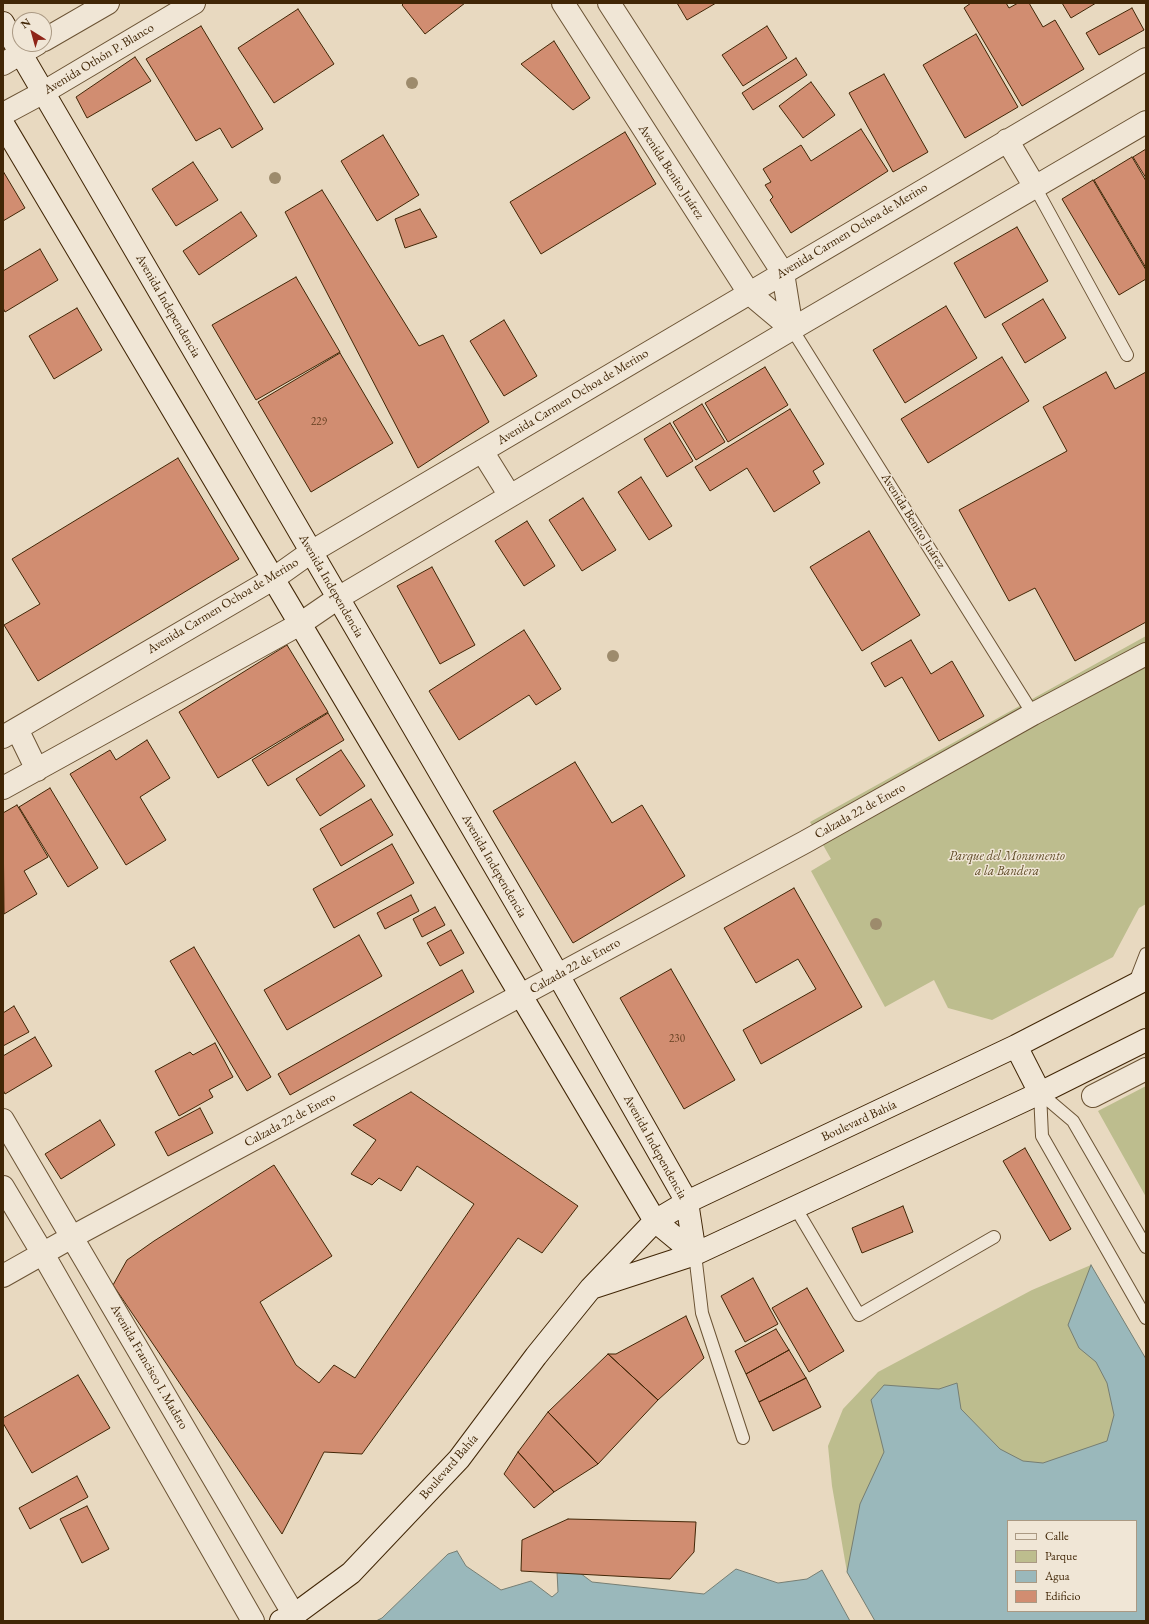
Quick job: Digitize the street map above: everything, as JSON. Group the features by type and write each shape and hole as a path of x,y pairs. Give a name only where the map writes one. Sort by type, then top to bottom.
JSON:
{"street":[{"path":"52,35 108,3"},
{"name":"Avenida Othón P. Blanco","path":"3,114 44,92 194,3"},
{"name":"Avenida Benito Juárez","path":"563,3 749,293 792,329"},
{"name":"Avenida Benito Juárez","path":"609,3 783,273 792,329"},
{"name":"Avenida Independencia","path":"3,23 558,975 687,1202 695,1254"},
{"name":"Avenida Carmen Ochoa de Merino","path":"10,733 273,579 311,552 1006,140 1146,59"},
{"path":"3,788 300,624 338,598 792,329 1146,122"},
{"path":"3,124 655,1221 695,1254"},
{"path":"1006,140 1035,187"},
{"path":"482,451 510,496"},
{"name":"Calzada 22 de Enero","path":"3,1276 72,1237 805,842 1033,714 1146,654"},
{"path":"10,733 37,770"},
{"name":"Boulevard Bahía","path":"288,1618 351,1573 459,1459 536,1356 591,1288 655,1221 687,1202 1016,1046 1140,982"},
{"path":"591,1288 695,1254 1040,1093 1146,1040"},
{"path":"1016,1046 1040,1093"},
{"path":"1093,1096 1146,1069"},
{"name":"Avenida Francisco I. Madero","path":"3,1120 72,1237 288,1618"},
{"path":"3,1187 43,1254 253,1621"}],"lane":[{"path":"1035,187 1127,356"},
{"name":"Avenida Benito Juárez","path":"792,329 1033,714"},
{"path":"1140,982 1146,954"},
{"path":"1040,1093 1073,1121 1146,1247"},
{"path":"1040,1093 1042,1136 1146,1318"},
{"path":"795,1207 859,1315 994,1237"},
{"path":"695,1254 702,1313 743,1438"}],"green space":[{"name":"Parque del Monumento a la Bandera","path":"1146,636 1146,904 1139,908 1113,957 992,1020 948,1008 934,980 885,1007 811,871 831,859 810,822"},
{"path":"1146,1086 1146,1197 1098,1111"},
{"path":"1091,1265 1146,1359 1146,1621 875,1621 847,1572 832,1486 828,1446 843,1409 878,1372 1032,1290"}],"water":[{"path":"1091,1265 1146,1359 1146,1621 875,1621 847,1572 860,1504 884,1452 871,1400 884,1385 939,1389 957,1383 961,1409 1000,1449 1023,1461 1043,1463 1107,1441 1114,1415 1107,1383 1096,1362 1079,1348 1068,1325"},
{"path":"457,1551 466,1566 501,1590 531,1581 552,1597 558,1592 557,1571 568,1564 592,1582 704,1594 736,1569 778,1583 807,1579 822,1570 850,1621 376,1621 382,1618 448,1554"}],"building":[{"path":"404,3 465,3 425,34 402,5"},
{"path":"677,3 716,3 687,20"},
{"path":"971,3 1006,3 1009,8 1018,3 1029,3 1043,27 1055,20 1084,69 1022,106 964,8"},
{"path":"1062,3 1096,3 1071,18"},
{"path":"1132,8 1144,30 1099,55 1086,33"},
{"path":"298,9 334,64 274,103 238,48"},
{"path":"201,26 263,129 232,148 220,128 196,141 146,59"},
{"path":"767,26 787,58 743,86 722,55"},
{"path":"976,34 1018,107 965,138 923,65"},
{"path":"554,41 590,98 573,110 521,64"},
{"path":"135,57 151,81 87,118 76,97"},
{"path":"796,58 807,75 753,110 742,93"},
{"path":"884,74 928,152 893,172 849,93"},
{"path":"811,82 835,115 803,138 779,106"},
{"path":"861,129 888,171 791,233 770,200 773,197 765,185 771,182 763,169 801,145 811,161"},
{"path":"625,132 656,184 541,254 510,202"},
{"path":"383,135 419,195 377,221 341,161"},
{"path":"1146,149 1146,178 1133,157"},
{"path":"1132,157 1146,181 1146,268 1094,180"},
{"path":"193,162 218,200 176,226 152,189"},
{"path":"3,171 25,208 3,221"},
{"path":"1093,180 1146,270 1146,279 1119,295 1062,199"},
{"path":"322,190 419,346 443,335 489,422 418,468 285,212"},
{"path":"420,209 437,237 405,248 395,219"},
{"path":"241,212 257,236 199,275 183,251"},
{"path":"1017,227 1048,281 985,318 954,263"},
{"path":"40,249 58,280 5,312 3,308 3,271"},
{"path":"296,277 340,352 256,400 212,325"},
{"path":"1043,299 1066,338 1025,363 1002,324"},
{"path":"946,306 977,358 905,403 873,350"},
{"path":"77,308 102,350 54,379 29,336"},
{"path":"504,320 537,376 504,396 470,341"},
{"path":"340,353 393,443 311,492 258,402"},
{"path":"1002,357 1029,401 928,463 901,419"},
{"path":"765,367 788,405 728,442 705,403"},
{"path":"1106,372 1115,389 1146,372 1146,622 1075,661 1035,588 1009,601 959,510 1067,451 1043,407"},
{"path":"702,404 725,442 696,460 673,422"},
{"path":"790,409 824,464 813,471 820,483 774,512 747,468 710,491 695,467"},
{"path":"670,423 693,461 667,477 644,439"},
{"path":"178,458 239,559 38,681 4,625 40,604 12,559"},
{"path":"641,477 672,526 649,540 618,492"},
{"path":"583,498 616,550 582,571 549,520"},
{"path":"527,521 555,566 524,586 495,541"},
{"path":"869,531 920,615 862,651 810,567"},
{"path":"432,567 475,645 440,664 397,586"},
{"path":"524,630 561,689 536,705 529,695 459,740 429,691"},
{"path":"911,640 931,674 952,661 984,716 939,741 902,677 885,687 871,663"},
{"path":"287,645 328,712 218,778 179,712"},
{"path":"328,713 344,740 268,786 252,760"},
{"path":"147,740 170,778 140,797 166,840 126,865 70,774 110,750 116,760"},
{"path":"341,750 365,786 320,816 296,779"},
{"path":"575,762 612,823 642,805 685,876 573,943 493,811"},
{"path":"50,788 98,868 68,887 19,807"},
{"path":"371,799 393,835 341,866 320,829"},
{"path":"17,805 48,857 24,871 37,894 4,914 3,813"},
{"path":"392,844 414,883 334,928 313,889"},
{"path":"794,888 862,1007 761,1064 743,1030 816,989 798,959 756,983 724,928"},
{"path":"411,895 419,911 385,929 377,913"},
{"path":"435,907 445,925 422,937 413,919"},
{"path":"451,930 464,953 440,966 427,943"},
{"path":"359,935 382,976 287,1030 264,990"},
{"path":"194,947 271,1077 247,1091 170,961"},
{"path":"671,969 735,1080 684,1109 620,998"},
{"path":"462,970 474,992 290,1095 278,1074"},
{"path":"14,1006 29,1032 3,1046 3,1013"},
{"path":"35,1037 52,1066 5,1094 3,1090 3,1056"},
{"path":"215,1043 233,1077 209,1090 213,1097 179,1116 155,1071 190,1052 193,1055"},
{"path":"411,1092 578,1206 542,1253 518,1238 362,1454 324,1452 282,1534 113,1285 127,1260 154,1241 274,1165 332,1256 260,1302 296,1365 319,1383 334,1365 355,1378 474,1204 417,1166 401,1191 379,1178 372,1185 351,1174 376,1140 353,1125"},
{"path":"200,1108 213,1133 168,1156 155,1132"},
{"path":"100,1120 115,1145 61,1179 45,1154"},
{"path":"1025,1148 1071,1229 1050,1241 1003,1161"},
{"path":"903,1206 913,1232 862,1253 852,1228"},
{"path":"753,1278 778,1324 745,1342 721,1296"},
{"path":"807,1288 844,1351 809,1372 772,1308"},
{"path":"686,1316 704,1358 658,1400 608,1354 616,1354"},
{"path":"776,1329 789,1350 746,1374 735,1351"},
{"path":"789,1350 806,1378 759,1402 746,1374"},
{"path":"608,1354 658,1400 598,1464 548,1412"},
{"path":"78,1375 110,1428 32,1473 3,1423 3,1418"},
{"path":"806,1378 821,1407 773,1431 759,1402"},
{"path":"548,1412 598,1464 554,1492 518,1452"},
{"path":"518,1452 554,1492 534,1508 504,1474"},
{"path":"77,1476 88,1497 30,1529 19,1508"},
{"path":"87,1506 109,1549 82,1563 60,1519"},
{"path":"568,1519 696,1522 694,1552 670,1579 521,1571 522,1540"}]}
